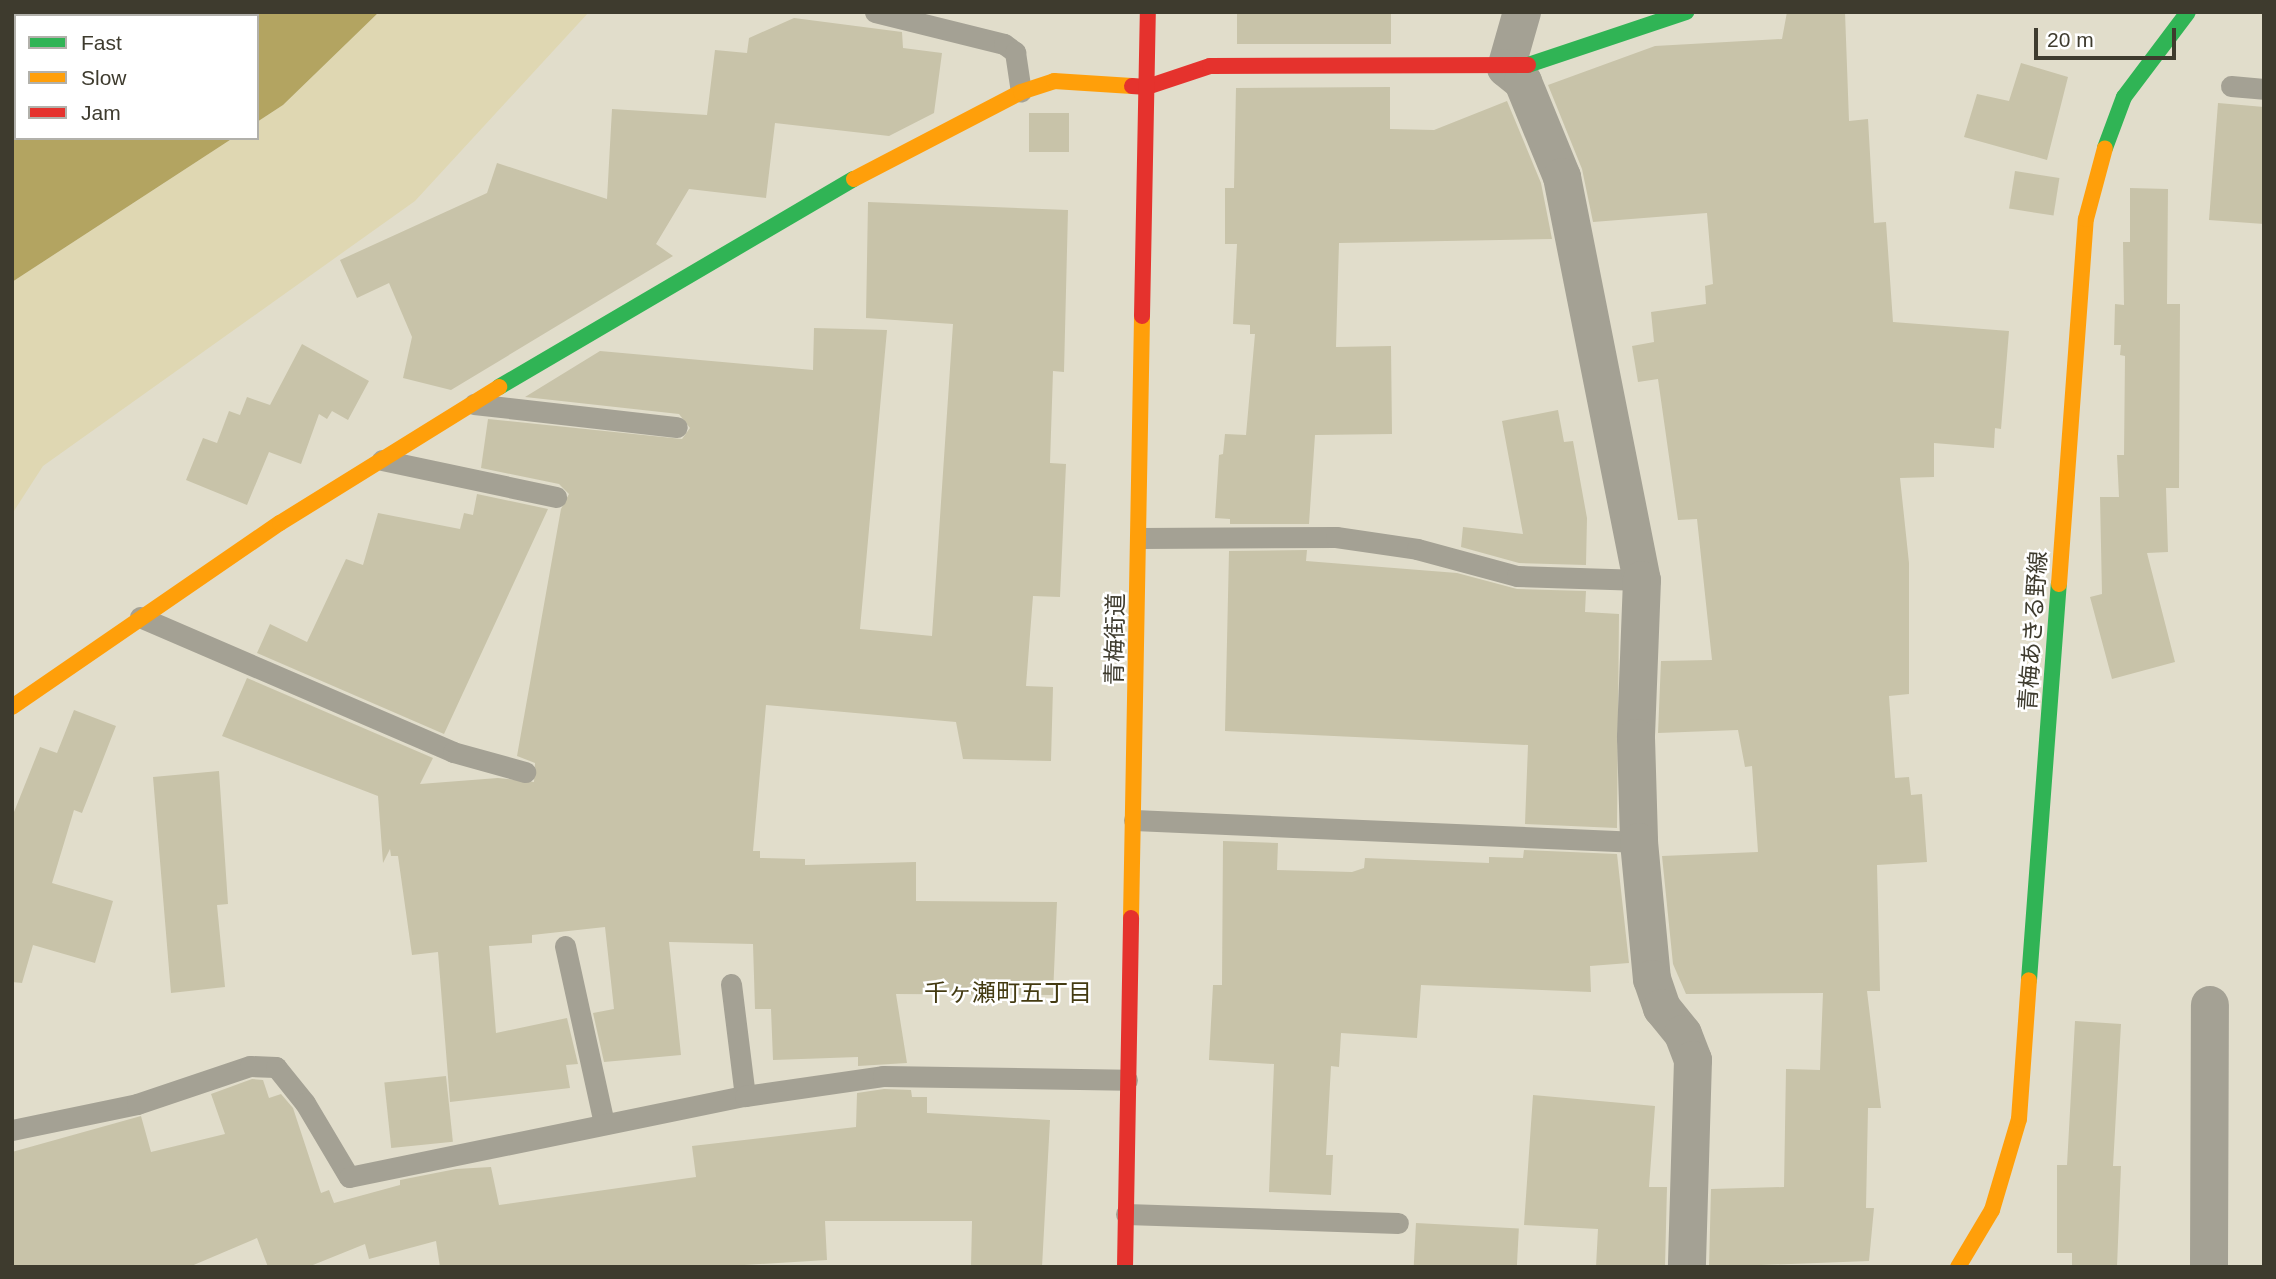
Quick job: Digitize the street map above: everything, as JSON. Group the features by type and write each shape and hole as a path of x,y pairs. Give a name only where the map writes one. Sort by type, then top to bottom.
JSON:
{"main road":[{"name":"青梅街道","path":"1125,1267 1148,12"},
{"path":"12,707 140,617 470,404 788,212 1021,92 1054,81 1147,87 1210,66 1506,68 1535,65 1686,12"},
{"name":"青梅あきる野線","path":"1958,1267 1992,1210 2019,1119 2086,219 2095,175 2124,97 2188,12"}],"street":[{"path":"1522,12 1506,68 1524,82 1562,177 1642,580 1636,738 1639,842 1652,979 1662,1008 1683,1034 1693,1060 1688,1267"},
{"path":"2209,1267 2210,1005"}],"lane":[{"path":"875,12 1004,44 1015,52 1021,92"},
{"path":"2231,86 2264,89"},
{"path":"470,404 677,427"},
{"path":"382,460 556,498"},
{"path":"1140,538 1336,537 1417,549 1517,576 1642,580"},
{"path":"140,617 453,752 525,772"},
{"path":"1134,820 1639,842"},
{"path":"565,946 604,1124"},
{"path":"731,984 745,1096"},
{"path":"12,1130 137,1104 250,1066 276,1067 306,1103 349,1177 745,1096 916,1074 1127,1080"},
{"path":"1126,1214 1398,1223"}],"shaded area":[{"path":"12,12 379,12 283,105 259,121 259,14 14,14 14,140 230,140 12,282"},
{"path":"379,12 589,12 415,201 43,466 12,514 12,282 230,140 259,140 259,121 283,105"}],"building":[{"path":"1237,12 1391,12 1391,44 1237,44"},
{"path":"1787,12 1845,12 1849,121 1868,119 1874,223 1886,222 1893,322 2009,331 2001,429 1995,428 1994,448 1934,443 1934,477 1900,478 1909,563 1909,694 1889,696 1895,778 1909,777 1911,795 1922,794 1927,862 1877,865 1880,991 1867,991 1881,1108 1868,1108 1866,1208 1874,1208 1869,1261 1709,1267 1711,1189 1784,1187 1786,1069 1820,1070 1823,993 1686,994 1673,964 1662,856 1758,852 1752,766 1745,767 1738,730 1658,733 1661,661 1712,660 1697,519 1678,520 1658,379 1638,382 1632,346 1654,342 1651,312 1706,304 1705,286 1713,284 1707,213 1593,222 1582,169 1548,85 1655,46 1782,39"},
{"path":"794,18 902,32 903,48 942,53 934,113 889,136 775,123 766,198 689,189 656,244 673,256 451,390 403,378 412,337 389,283 357,298 340,260 487,193 497,163 607,199 612,109 707,115 715,50 747,53 749,38"},
{"path":"2021,63 2068,77 2047,160 1964,137 1977,94 2009,101"},
{"path":"1390,87 1390,129 1434,130 1507,101 1541,183 1552,239 1339,243 1336,347 1391,346 1392,434 1315,435 1309,524 1230,524 1230,519 1215,518 1219,455 1223,454 1225,434 1246,435 1255,334 1250,334 1250,325 1233,324 1237,244 1225,244 1225,188 1234,188 1236,88"},
{"path":"2218,103 2264,107 2264,224 2209,220"},
{"path":"1029,113 1069,113 1069,152 1029,152"},
{"path":"2015,171 2059,178 2054,216 2009,209"},
{"path":"2130,188 2168,189 2167,304 2180,304 2179,488 2166,488 2168,552 2147,553 2175,662 2112,679 2090,597 2102,594 2100,497 2119,497 2117,455 2124,455 2125,356 2120,355 2121,345 2114,345 2115,304 2124,305 2123,242 2130,242"},
{"path":"868,202 1068,210 1064,372 1053,371 1050,463 1066,464 1060,597 1033,596 1026,686 1053,687 1051,761 963,759 956,722 766,705 753,851 760,851 760,858 805,859 805,865 916,862 916,901 1057,902 1053,995 896,994 907,1063 858,1066 858,1057 773,1060 771,1009 755,1009 753,944 669,942 681,1055 604,1062 593,1013 614,1009 605,927 532,935 532,943 489,946 496,1033 567,1018 578,1064 566,1065 570,1088 450,1102 438,952 412,955 398,856 391,856 390,849 383,863 378,796 222,736 247,678 433,758 420,784 498,778 534,782 535,763 517,756 561,509 569,494 559,484 481,468 488,419 682,439 690,428 679,414 525,397 600,351 813,370 814,328 887,330 860,629 932,636 953,324 866,318"},
{"path":"302,344 369,381 348,420 332,411 327,419 319,414 301,464 269,452 247,505 186,480 203,438 217,443 229,411 240,415 247,397 270,405"},
{"path":"1558,410 1564,442 1573,441 1587,518 1586,565 1519,563 1461,547 1463,527 1523,534 1502,421"},
{"path":"477,494 548,509 444,734 257,653 270,624 307,642 346,559 363,565 378,513 460,529 464,513 473,515"},
{"path":"1307,550 1306,561 1457,573 1517,589 1586,591 1585,612 1619,614 1617,828 1525,824 1528,745 1225,731 1229,551"},
{"path":"74,710 116,726 82,813 74,810 52,883 113,901 95,963 33,945 22,983 12,982 12,817 40,747 57,753"},
{"path":"219,771 228,904 217,905 225,987 171,993 153,777"},
{"path":"1223,841 1278,843 1277,870 1352,872 1364,868 1365,858 1489,863 1489,857 1523,858 1524,850 1617,854 1629,963 1590,966 1591,992 1421,985 1417,1038 1341,1033 1339,1067 1331,1066 1326,1155 1333,1155 1331,1195 1269,1192 1274,1064 1209,1060 1213,985 1222,985"},
{"path":"2075,1021 2121,1024 2113,1166 2121,1166 2117,1267 2072,1267 2072,1253 2057,1253 2057,1165 2067,1165"},
{"path":"446,1076 453,1142 391,1148 384,1082"},
{"path":"252,1079 263,1080 269,1098 281,1094 293,1108 321,1193 329,1190 334,1203 400,1185 400,1180 456,1169 491,1167 499,1205 696,1177 692,1146 856,1127 857,1093 884,1089 911,1090 912,1097 927,1097 927,1113 1050,1120 1042,1267 971,1267 972,1221 825,1221 827,1260 713,1267 440,1267 436,1241 369,1259 365,1244 308,1267 268,1267 257,1238 189,1267 12,1267 12,1152 141,1116 151,1152 225,1134 211,1094"},
{"path":"1533,1095 1655,1106 1649,1187 1667,1187 1665,1267 1596,1267 1598,1229 1524,1225"},
{"path":"1416,1223 1519,1228 1517,1267 1414,1267"}],"traffic: fast":[{"path":"1528,65 1686,12"},
{"path":"2105,148 2124,97 2188,12"},
{"path":"499,387 854,179"},
{"path":"2029,980 2059,584"}],"traffic: slow":[{"path":"854,179 1021,92 1054,81 1132,86"},
{"path":"2059,584 2086,219 2105,148"},
{"path":"1131,918 1142,316"},
{"path":"12,707 280,523 499,387"},
{"path":"1958,1267 1992,1210 2019,1119 2029,980"}],"traffic: jam":[{"path":"1142,316 1148,12"},
{"path":"1132,86 1147,87 1210,66 1528,65"},
{"path":"1125,1267 1131,918"}],"district":[{"name":"千ヶ瀬町五丁目","path":"1008,993"}]}
